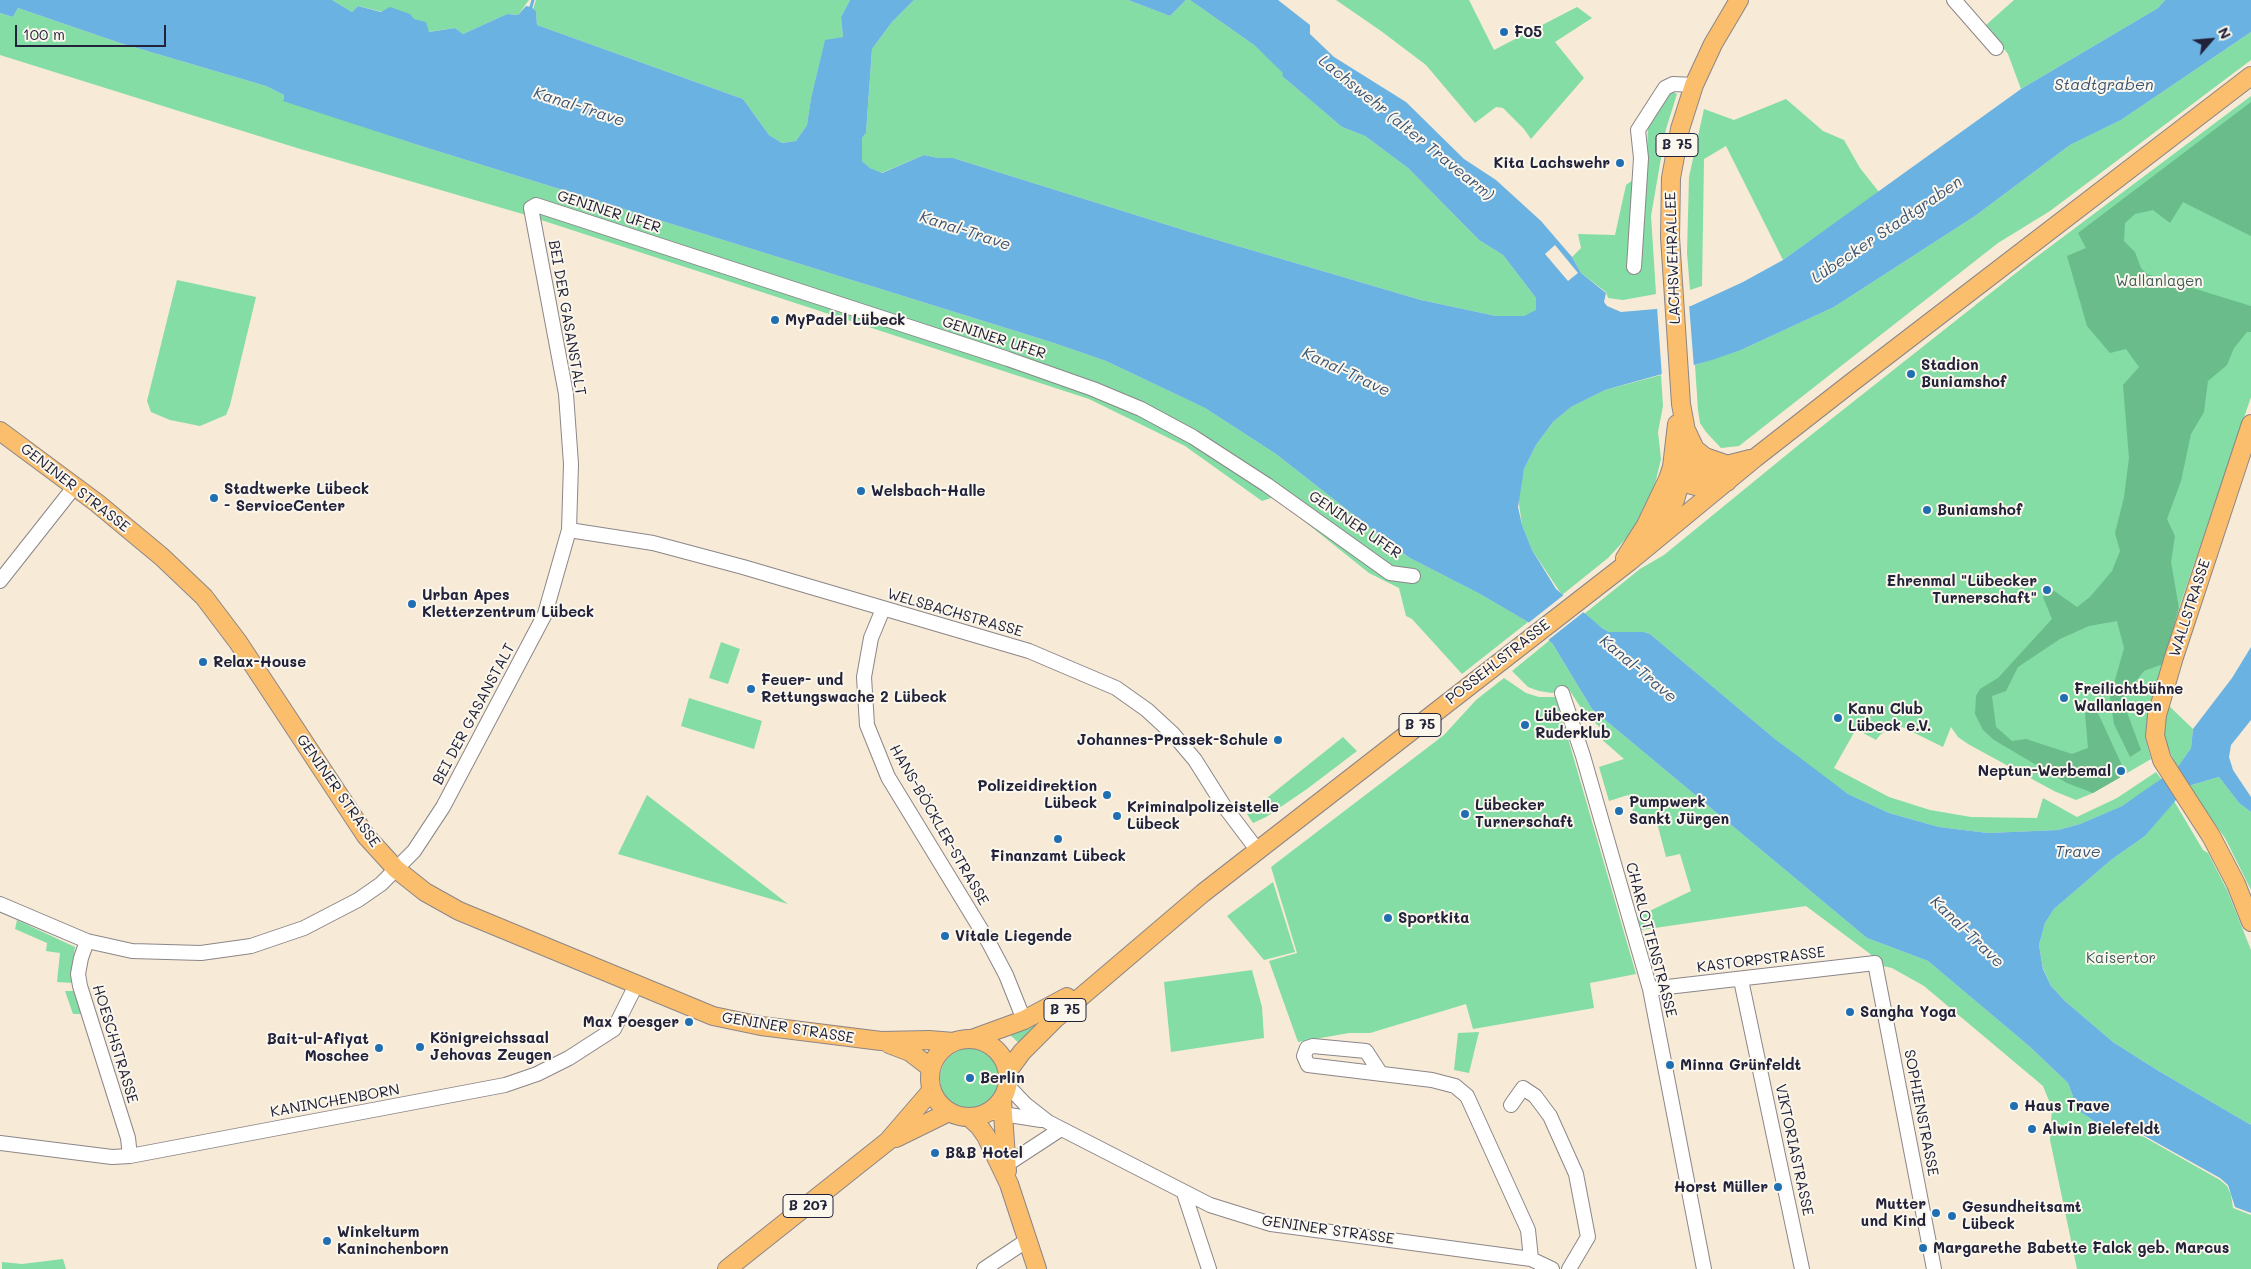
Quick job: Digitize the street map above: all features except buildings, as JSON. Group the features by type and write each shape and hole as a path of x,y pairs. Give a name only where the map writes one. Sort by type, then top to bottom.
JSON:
{"main road":[{"name":"LACHSWEHRALLEE","path":"1616,571 1677,474 1681,404 1670,237 1671,178 1680,129 1694,85 1713,44 1739,0"},
{"name":"POSSEHLSTRASSE","path":"1002,1097 1022,1052 1055,1018 1128,955 1517,647 1642,551 1728,473 1756,458 2251,76"},
{"name":"LACHSWEHRALLEE","path":"1642,551 1666,518 1686,431 1681,404"},
{"name":"WALLSTRASSE","path":"2251,424 2174,656 2157,715 2155,736 2162,760 2211,836 2248,903 2251,922"},
{"name":"GENINER STRASSE","path":"0,431 75,486 162,557 204,597 238,642 362,830 396,869 425,892 459,911 713,1016 761,1026 881,1042 930,1040 954,1042"},
{"path":"1677,474 1696,486 1710,486 1728,473 1695,449 1686,431"},
{"name":"POSSEHLSTRASSE","path":"972,1039 1024,1020 1061,1001 1128,955"},
{"path":"1009,1184 986,1136 979,1126 969,1118 949,1112 942,1106 932,1090 932,1068 940,1053 954,1042 972,1039 989,1044 1001,1056 1006,1165 1009,1184 1037,1269"},
{"name":"GENINER STRASSE","path":"881,1042 910,1052 932,1068"},
{"name":"B 207","path":"727,1269 888,1141 932,1090"},
{"path":"969,1118 1002,1097"},
{"name":"B 207","path":"888,1141 949,1112"}],"street":[{"path":"1954,0 1996,48"},
{"path":"1634,267 1634,242 1641,158 1638,130 1665,88 1673,84 1694,85"},
{"name":"GENINER UFER","path":"530,208 536,204 1008,359 1141,408 1193,437 1258,480 1390,573 1413,576"},
{"name":"BEI DER GASANSTALT","path":"0,904 87,941 132,951 202,953 251,946 297,932 331,915 381,884 414,851 437,817 545,614 569,530 571,464 566,394 530,208"},
{"path":"0,581 75,486"},
{"name":"WELSBACHSTRASSE","path":"569,530 653,543 743,567 883,610 1030,651 1116,688 1147,710 1173,734 1195,760 1224,806 1258,851"},
{"name":"HANS-BÖCKLER-STRASSE","path":"883,610 871,638 864,677 867,725 888,777 988,941 1006,975 1024,1020"},
{"name":"CHARLOTTENSTRASSE","path":"1562,693 1650,989 1704,1269"},
{"name":"HOESCHSTRASSE","path":"87,941 78,974 80,986 128,1138 130,1156"},
{"name":"KASTORPSTRASSE","path":"1650,989 1876,963"},
{"name":"SOPHIENSTRASSE","path":"1876,963 1934,1269"},
{"name":"VIKTORIASTRASSE","path":"1740,980 1802,1269"},
{"name":"KANINCHENBORN","path":"0,1143 112,1157 130,1156 504,1085 537,1074 569,1058 614,1029 636,985"},
{"path":"1381,1074 1366,1051 1313,1046 1307,1048 1304,1056 1308,1065 1381,1074 1432,1080 1455,1086 1467,1096 1528,1230 1531,1259"},
{"path":"1511,1105 1523,1088 1535,1096 1550,1116 1576,1174 1588,1237 1569,1269"},
{"name":"GENINER STRASSE","path":"1002,1097 1184,1194 1210,1205 1271,1224 1531,1259 1552,1269"},
{"name":"GENINER STRASSE","path":"1002,1097 1025,1104 1054,1126"},
{"path":"1006,1165 1054,1126"},
{"path":"1184,1194 1209,1269"},
{"path":"984,1269 1026,1240"}],"green space":[{"path":"332,0 529,0 518,15 507,14 463,34 455,28 428,32 425,22 358,6 352,12"},
{"path":"536,0 850,0 841,17 843,37 825,41 811,98 807,125 796,141 782,143 769,135 743,99 537,25 536,11 533,9"},
{"path":"914,0 1128,0 1170,16 1186,0 1190,0 1254,45 1284,73 1282,76 1342,127 1365,136 1408,168 1479,240 1503,255 1536,298 1536,311 1524,316 1496,316 1421,300 1190,232 953,158 938,158 924,155 881,173 870,168 862,161 862,138 866,133 872,49 892,22"},
{"path":"1336,0 1469,0 1494,50 1577,7 1592,18 1555,42 1584,78 1531,139 1524,129 1503,108 1496,107 1475,123 1426,65"},
{"path":"2014,0 2165,0 2158,8 2021,89 2008,54 1986,25"},
{"path":"18,8 120,43 266,86 284,95 283,100 418,145 1051,342 1106,361 1205,408 1276,454 1387,541 1386,543 1528,622 1462,674 1412,619 1406,616 1399,588 1369,573 1274,497 1262,501 1185,446 1089,399 526,215 297,148 0,55 0,13 13,17"},
{"path":"2251,32 2251,60 2050,211 1998,243 1739,446 1721,448 1706,432 1700,423 1695,365 1741,350 1834,307 1975,216 2070,145 2121,120"},
{"path":"1671,91 1677,94 1666,129 1651,216 1656,294 1623,300 1608,298 1606,292 1581,273 1572,257 1581,248 1578,234 1615,235 1626,185 1643,173 1647,151 1648,126"},
{"name":"Wallanlagen","path":"2251,96 2251,397 2179,608 2148,712 2145,737 2151,759 2093,793 2076,800 2054,791 1968,744 1958,737 1951,727 1943,747 1896,724 1881,734 1876,740 1856,729 1834,768 1889,797 1930,810 1971,817 2037,818 2043,798 2077,817 2117,798 2156,772 2162,780 2122,806 2080,824 2058,830 1988,833 1939,827 1889,813 1848,794 1813,769 1650,634 1644,632 1609,632 1584,614 1640,569 1664,555 1801,443 2035,258"},
{"path":"1786,99 1823,131 1844,140 1860,168 1879,192 1783,260 1726,146 1704,159 1702,286 1690,290 1687,253 1689,177 1704,109 1734,120"},
{"name":"Wallanlagen","path":"2251,102 2251,236 2183,202 2170,223 2153,210 2135,214 2125,223 2124,241 2135,252 2141,268 2147,274 2251,306 2251,332 2247,332 2234,348 2227,365 2208,381 2204,412 2191,434 2181,481 2167,519 2175,536 2171,562 2179,608 2163,664 2144,671 2122,699 2141,750 2130,757 2114,724 2110,698 2124,648 2117,621 2089,626 2060,639 2018,667 2006,691 1992,696 1996,727 2012,741 2026,739 2072,754 2088,748 2085,713 2097,711 2126,774 2093,793 2067,783 1994,740 1983,730 1975,714 1976,696 1980,689 1998,678 2052,619 2043,597 2050,588 2077,607 2090,597 2112,571 2120,551 2115,533 2124,497 2129,458 2123,385 2139,367 2126,349 2110,353 2087,326 2067,256 2086,248 2078,233"},
{"path":"177,280 256,297 226,415 200,426 170,420 151,412 147,401"},
{"path":"1661,375 1663,406 1658,432 1661,459 1655,484 1646,505 1631,533 1608,558 1562,595 1532,550 1522,525 1518,497 1524,469 1536,445 1553,422 1571,407 1605,390"},
{"path":"1550,640 1592,709 1867,938 1928,961 2029,1046 2068,1083 2078,1110 2111,1133 2111,1135 2126,1132 2144,1137 2220,1180 2227,1186 2233,1208 2251,1215 2251,1269 2077,1269 2050,1140 2052,1108 2043,1086 1924,986 1892,968 1883,966 1869,953 1806,906 1641,930 1637,917 1691,891 1680,854 1666,857 1655,815 1636,821 1628,795 1609,801 1599,767 1624,759 1599,737 1603,730 1585,714 1568,688 1552,693 1539,691 1528,687 1512,671"},
{"path":"721,642 740,649 728,684 709,678"},
{"name":"Lübecker Turnerschaft","path":"1504,678 1526,693 1539,697 1556,697 1636,974 1590,983 1594,1008 1473,1029 1466,1004 1370,1033 1349,1033 1298,1042 1269,961 1297,953 1271,867 1444,735 1476,700"},
{"path":"689,698 762,721 754,749 681,726"},
{"path":"2167,704 2193,729 2191,748 2177,768 2163,736"},
{"path":"1343,737 1357,751 1307,789 1266,817 1253,823 1247,814"},
{"path":"2219,777 2239,803 2251,812 2251,890 2225,838 2188,786"},
{"path":"647,795 788,904 618,854"},
{"name":"Kaisertor","path":"2174,801 2203,850 2208,853 2227,890 2251,950 2251,1125 2113,1042 2065,1001 2051,986 2043,968 2039,945 2045,923 2054,909 2111,860 2145,836"},
{"path":"1273,882 1295,952 1264,960 1227,916"},
{"path":"17,920 75,947 71,973 73,983 57,982 60,953 46,951 47,943 15,929"},
{"path":"1252,970 1262,1007 1264,1038 1171,1052 1164,982"},
{"path":"65,991 74,991 83,1014 73,1014"},
{"path":"1040,1021 1021,1045 1009,1034"},
{"path":"1479,1032 1469,1073 1454,1070 1458,1033"},
{"path":"971,1048 983,1050 993,1057 1000,1067 1002,1079 1000,1091 993,1101 983,1108 971,1110 959,1108 949,1101 942,1091 940,1079 942,1067 949,1057 959,1050"},
{"path":"63,1259 66,1269 2,1269 2,1262 22,1264"}],"water":[{"path":"0,0 332,0 352,12 358,6 381,12 390,7 410,14 414,19 426,22 429,32 455,28 463,34 507,14 518,15 526,6 536,11 537,25 743,99 769,135 782,143 796,141 807,125 811,98 825,40 843,37 841,17 850,0 914,0 892,22 872,49 866,133 862,138 862,161 870,168 882,173 924,155 938,158 953,158 1190,232 1421,300 1496,316 1524,316 1536,310 1536,298 1503,255 1479,240 1408,168 1365,136 1342,127 1282,76 1283,73 1254,45 1190,0 1278,0 1310,25 1310,34 1334,57 1406,102 1464,159 1496,180 1541,221 1572,257 1581,273 1606,293 1604,302 1607,306 1621,312 1691,306 1743,282 1783,260 2021,89 2158,8 2165,0 2251,0 2251,32 2121,120 2070,145 1975,216 1834,307 1741,350 1605,390 1571,407 1553,422 1536,445 1524,469 1518,507 1522,525 1532,550 1556,589 1602,628 1609,632 1644,632 1650,634 1775,739 1848,794 1889,813 1939,827 1988,833 2058,830 2080,824 2122,806 2177,768 2191,748 2193,729 2232,678 2251,647 2251,720 2231,745 2229,757 2233,770 2251,797 2251,812 2239,803 2219,777 2188,786 2145,836 2111,860 2054,909 2045,923 2039,945 2043,969 2051,986 2065,1001 2113,1042 2251,1125 2251,1213 2235,1207 2228,1185 2220,1178 2131,1130 2121,1129 2111,1133 2078,1110 2068,1083 2029,1046 1928,961 1867,938 1592,709 1552,643 1528,622 1480,594 1410,558 1386,542 1276,454 1205,408 1106,361 1051,342 418,145 283,101 284,95 266,86 120,43 18,8 13,17 0,13"},
{"path":"1128,0 1186,0 1170,16"}],"pier":[{"path":"1555,245 1578,273 1568,281 1545,254"},
{"path":"1689,304 1694,368 1662,377 1657,307"},
{"path":"1565,594 1585,611 1547,641 1527,624"}],"waterway":[{"path":"531,7 533,0"}],"place":[{"name":"F05","path":"1504,32"},
{"name":"Kita Lachswehr","path":"1620,163"},
{"name":"MyPadel Lübeck","path":"775,320"},
{"name":"Stadion Buniamshof","path":"1911,374"},
{"name":"Welsbach-Halle","path":"861,491"},
{"name":"Stadtwerke Lübeck - ServiceCenter","path":"214,498"},
{"name":"Buniamshof","path":"1927,510"},
{"name":"Ehrenmal \"Lübecker Turnerschaft\"","path":"2047,590"},
{"name":"Urban Apes Kletterzentrum Lübeck","path":"412,604"},
{"name":"Relax-House","path":"203,662"},
{"name":"Feuer- und Rettungswache 2 Lübeck","path":"751,689"},
{"name":"Freilichtbühne Wallanlagen","path":"2064,698"},
{"name":"Kanu Club Lübeck e.V.","path":"1838,718"},
{"name":"Lübecker Ruderklub","path":"1525,725"},
{"name":"Johannes-Prassek-Schule","path":"1278,740"},
{"name":"Neptun-Werbemal","path":"2121,771"},
{"name":"Polizeidirektion Lübeck","path":"1107,795"},
{"name":"Pumpwerk Sankt Jürgen","path":"1619,811"},
{"name":"Lübecker Turnerschaft","path":"1465,814"},
{"name":"Kriminalpolizeistelle Lübeck","path":"1117,816"},
{"name":"Finanzamt Lübeck","path":"1058,839"},
{"name":"Sportkita","path":"1388,918"},
{"name":"Vitale Liegende","path":"945,936"},
{"name":"Sangha Yoga","path":"1850,1012"},
{"name":"Max Poesger","path":"689,1022"},
{"name":"Königreichssaal Jehovas Zeugen","path":"420,1047"},
{"name":"Bait-ul-Afiyat Moschee","path":"379,1048"},
{"name":"Minna Grünfeldt","path":"1670,1065"},
{"name":"Berlin","path":"970,1078"},
{"name":"Haus Trave","path":"2014,1106"},
{"name":"Alwin Bielefeldt","path":"2032,1129"},
{"name":"B&B Hotel","path":"935,1153"},
{"name":"Horst Müller","path":"1778,1187"},
{"name":"Mutter und Kind","path":"1936,1213"},
{"name":"Gesundheitsamt Lübeck","path":"1952,1216"},
{"name":"Winkelturm Kaninchenborn","path":"327,1241"},
{"name":"Margarethe Babette Falck geb. Marcus","path":"1923,1248"}],"water label":[{"name":"Stadtgraben","path":"2104,85"},
{"name":"Kanal-Trave","path":"579,107"},
{"name":"Lachswehr (alter Travearm)","path":"1406,128"},
{"name":"Lübecker Stadtgraben","path":"1887,230"},
{"name":"Kanal-Trave","path":"965,231"},
{"name":"Kanal-Trave","path":"1346,372"},
{"name":"Kanal-Trave","path":"1638,669"},
{"name":"Trave","path":"2078,852"},
{"name":"Kanal-Trave","path":"1967,932"}]}
